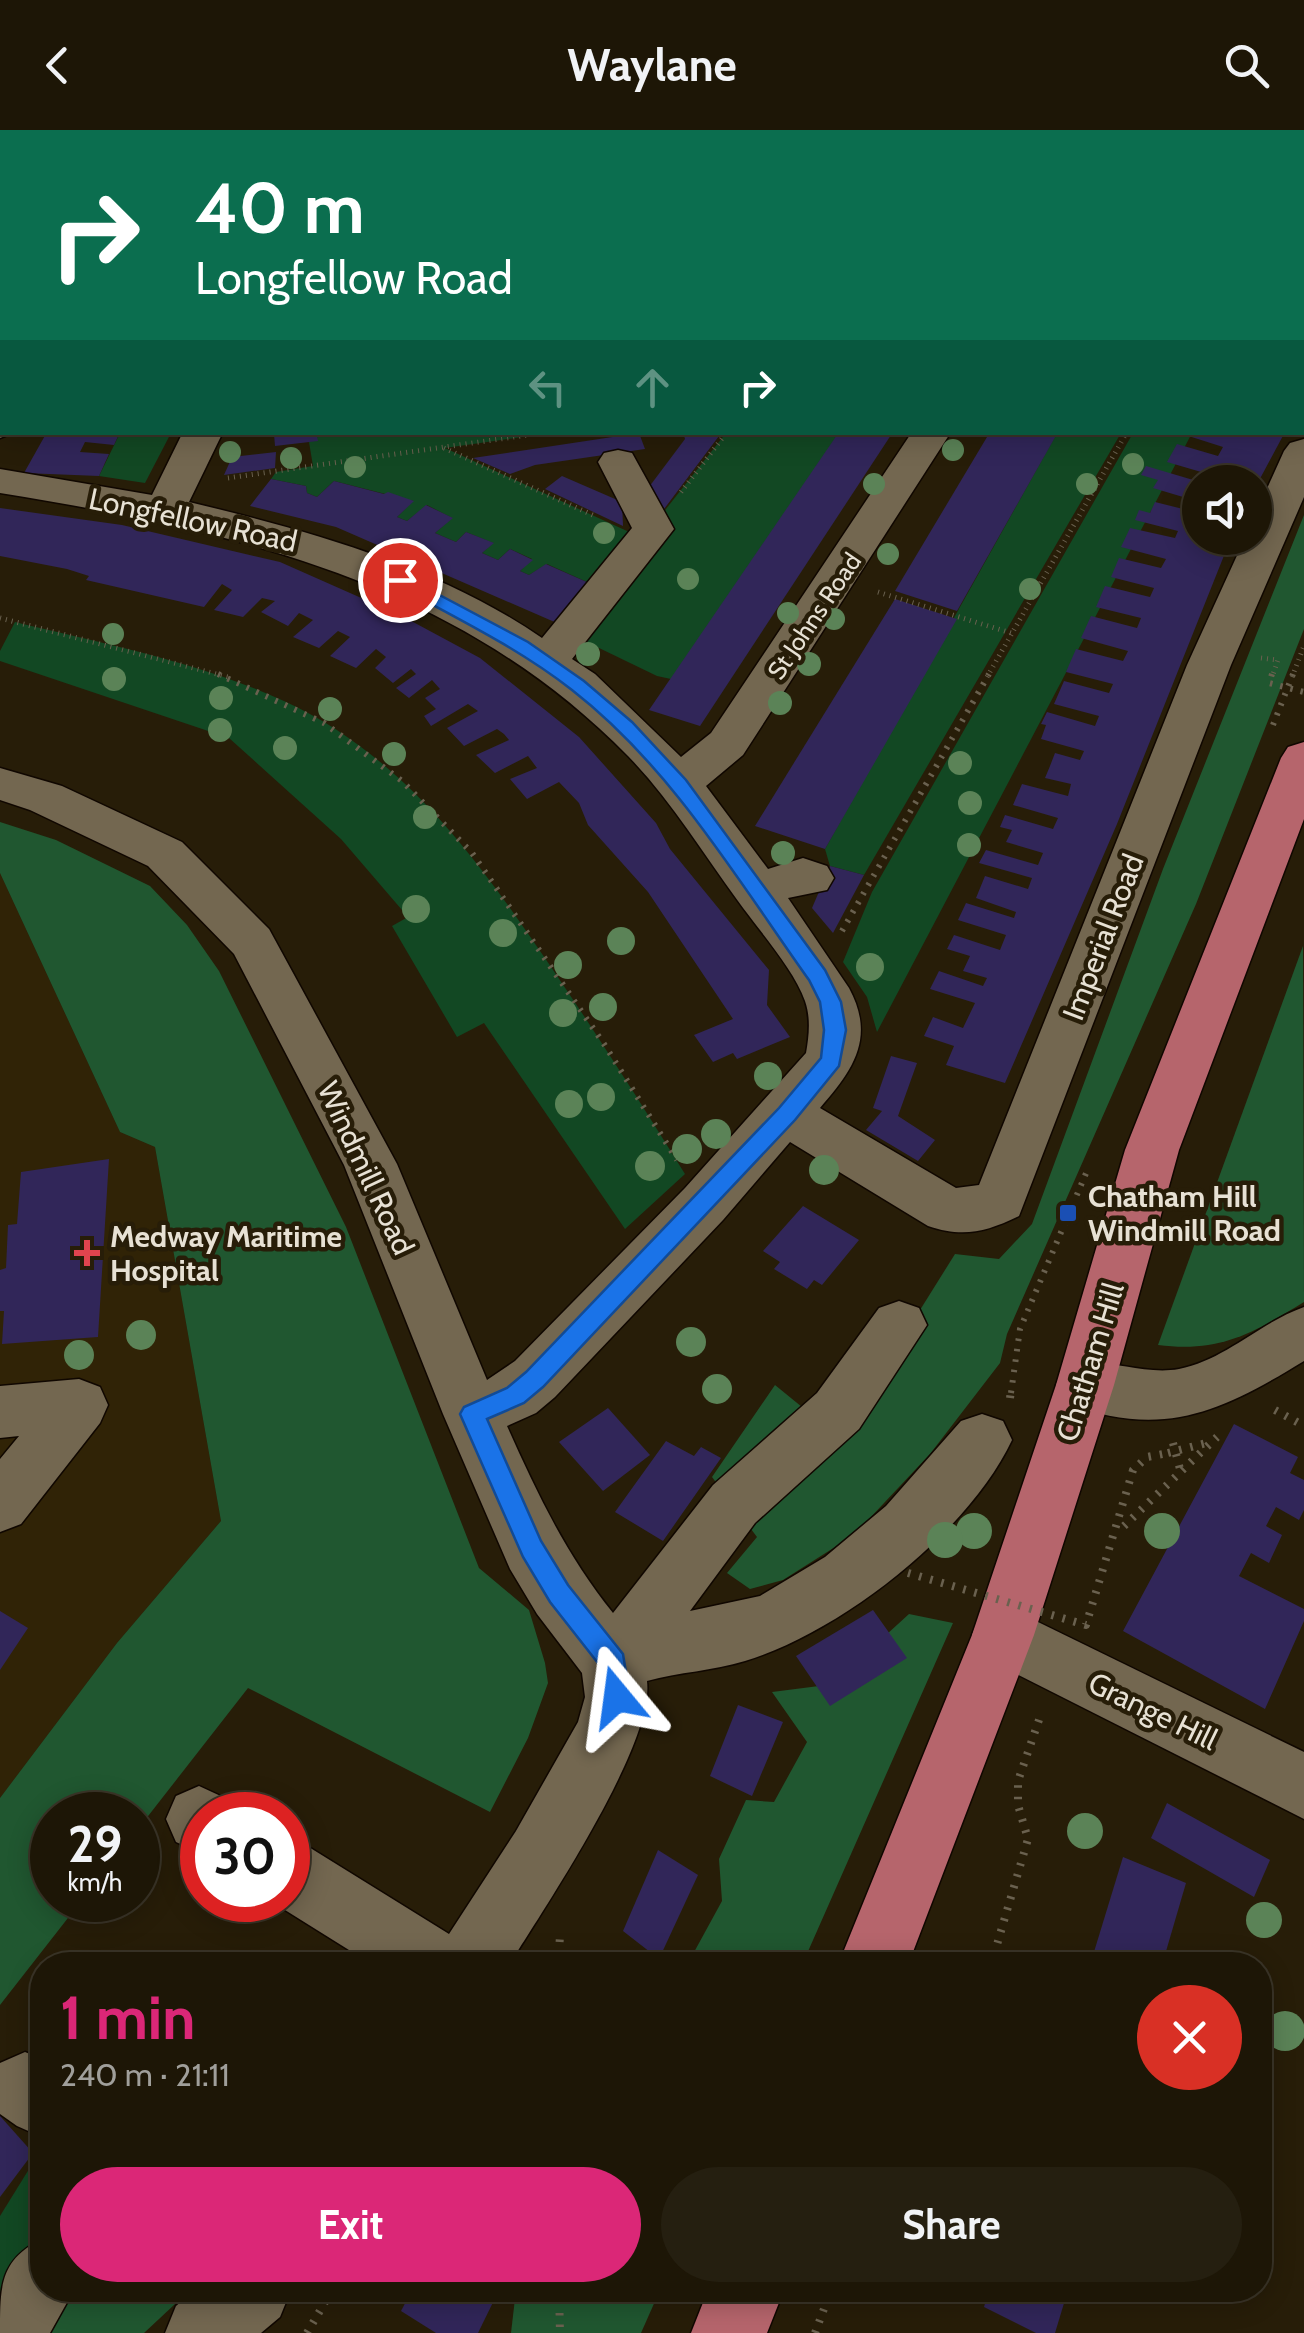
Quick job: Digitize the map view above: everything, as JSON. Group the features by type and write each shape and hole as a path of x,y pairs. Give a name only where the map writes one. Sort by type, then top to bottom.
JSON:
{"main road":[{"name":"Chatham Hill","path":"880,1952 1044,1638 1085,1384 1152,1150 1304,758"},
{"path":"728,2333 741,2302"}],"street":[{"path":"171,497 202,435"},
{"name":"St Johns Road","path":"679,784 724,749 839,580 930,435"},
{"name":"Imperial Road","path":"787,1114 947,1210 975,1212 1000,1200 1209,665 1304,451"},
{"path":"545,663 649,534 618,462"},
{"name":"Longfellow Road","path":"0,481 171,497 340,556 454,607 545,663 605,706 679,784 817,976 831,1002 835,1030 831,1060 787,1114 535,1380 515,1396 472,1414"},
{"name":"Windmill Road","path":"0,784 46,798 165,854 252,942 370,1164 532,1549 559,1594 613,1662"},
{"path":"756,891 802,874 810,878"},
{"path":"477,1952 540,1855 607,1732 617,1697 613,1662 734,1504 838,1410 899,1325"},
{"path":"1085,1384 1135,1398 1189,1394 1212,1385 1304,1331"},
{"path":"0,1412 79,1404 0,1505"},
{"path":"613,1662 666,1645 742,1632 802,1607 876,1551 958,1471 982,1440"},
{"name":"Grange Hill","path":"1044,1638 1304,1786"},
{"path":"310,1887 415,1952"},
{"path":"6,2333 30,2296"},
{"path":"203,2333 240,2302"},
{"path":"262,2333 279,2302"}],"path":[{"path":"171,497 529,435"},
{"path":"443,448 649,534 725,435"},
{"path":"817,976 1125,435"},
{"path":"839,580 1011,633"},
{"path":"0,618 233,678 324,723 402,781 472,853 604,1044 704,1204"},
{"path":"1258,666 1262,656 1278,660 1269,683 1304,692"},
{"path":"1124,1526 1225,1427"},
{"path":"913,1564 905,1577 1086,1626 1133,1470 1147,1458 1212,1442"},
{"path":"996,1952 1028,1840 1018,1805 1019,1776 1044,1638"},
{"path":"307,2333 325,2302"},
{"path":"559,2302 560,2333"},
{"path":"816,2333 828,2302"}],"shaded area":[{"name":"Medway Maritime Hospital","path":"0,873 120,1132 155,1147 221,1521 117,1643 0,1798"}],"green space":[{"path":"119,435 170,435 145,483 99,476"},
{"path":"321,435 537,435 445,448 638,536 589,583 547,564 529,575 520,571 532,559 510,549 498,560 482,553 493,543 466,532 456,542 435,533 452,518 427,505 407,521 397,517 413,501 334,481 317,497 307,493 306,486 271,479 276,472 313,466 309,442"},
{"path":"724,435 838,435 671,679 568,633"},
{"path":"1056,435 1120,435 864,875 830,866 825,849"},
{"path":"1132,435 1191,435 877,1032 867,997 843,962 872,892"},
{"path":"1304,515 1304,629 1196,904 1007,1334 1000,1363 930,1454 854,1535 783,1580 750,1589 727,1573 757,1537 712,1477 775,1385 840,1438 955,1254 999,1259 1032,1224 1163,869"},
{"path":"15,622 151,655 251,687 327,724 366,751 434,814 494,886 584,1016 685,1174 625,1229 484,1023 457,1037 392,926 408,917 341,839 229,738 0,661 0,651"},
{"path":"0,822 56,840 150,886 187,925 219,971 346,1227 479,1568 529,1610 548,1683 528,1738 490,1812 248,1688 160,1801 160,1792 30,1792 30,1922 65,1922 41,1952 30,1952 30,1967 0,2005 0,1798 117,1643 221,1521 155,1147 120,1132 0,873"},
{"path":"1303,946 1304,1302 1235,1338 1200,1346 1158,1345"},
{"path":"909,1614 953,1623 808,1952 694,1952 722,1901 719,1859 746,1800 774,1802 807,1742 772,1692 819,1686 841,1676"},
{"path":"30,2168 30,2262 0,2303 0,2216"},
{"path":"44,2302 177,2302 144,2333 25,2333"},
{"path":"515,2302 655,2302 641,2333 511,2333"}],"building":[{"path":"45,435 119,435 114,445 85,442 80,452 109,454 99,476 24,473"},
{"path":"274,435 317,435 318,441 275,446"},
{"path":"626,435 640,435 645,449 535,465 510,474 473,458"},
{"path":"684,435 720,435 655,521 640,499 685,439"},
{"path":"837,435 891,435 700,726 649,710"},
{"path":"988,435 1056,435 957,611 895,591"},
{"path":"1185,435 1283,435 1267,465 1182,466 1167,462 1177,444 1218,456 1223,447"},
{"path":"276,452 275,468 224,475 232,457"},
{"path":"1146,466 1182,477 1182,497 1153,488 1158,480 1141,475"},
{"path":"562,476 622,502 623,526 545,489"},
{"path":"271,479 306,486 307,493 317,497 334,481 388,492 414,501 397,517 407,521 426,505 453,518 435,533 456,542 466,532 494,543 482,553 498,560 510,549 533,560 520,571 529,575 546,564 589,583 566,627 336,527 250,506"},
{"path":"1155,502 1182,509 1182,555 1224,555 1117,824 1005,1083 946,1065 954,1046 924,1036 933,1017 963,1028 975,1003 930,989 939,971 983,986 987,978 963,971 970,956 947,949 954,935 1000,950 1006,935 958,920 966,903 1014,918 1016,912 976,898 985,876 1028,889 1032,878 979,863 986,850 1038,865 1043,853 1006,842 1012,830 1000,827 1005,815 1053,829 1058,818 1013,805 1022,784 1068,796 1071,784 1045,778 1055,753 1080,760 1084,751 1041,739 1046,725 1041,724 1047,712 1095,726 1099,716 1054,704 1064,681 1109,693 1113,684 1066,672 1076,649 1123,661 1128,651 1081,638 1091,616 1137,628 1141,618 1096,607 1105,586 1150,597 1154,588 1111,577 1119,558 1161,568 1166,559 1121,547 1130,528 1175,538 1178,531 1135,520 1139,510 1150,513"},
{"path":"0,508 122,525 280,562 402,616 480,658 579,737 656,823 670,849 769,970 767,1005 790,1037 737,1059 733,1053 713,1062 694,1035 733,1019 648,892 588,825 579,803 559,782 527,799 510,779 537,768 528,756 495,773 476,755 509,740 504,734 497,729 464,746 447,728 478,711 468,704 431,726 424,716 436,709 425,698 440,689 432,680 409,698 396,688 416,674 411,669 393,683 375,668 386,657 376,649 356,668 330,656 350,637 338,631 319,648 293,637 313,620 299,613 288,626 261,612 275,601 262,598 243,617 214,610 232,590 222,584 204,607 86,580 89,576 67,569 0,556"},
{"path":"895,599 957,619 825,849 755,826"},
{"path":"830,866 864,875 833,933 812,908"},
{"path":"891,1056 917,1063 898,1116 935,1140 918,1161 866,1130 882,1111 873,1108"},
{"path":"109,1159 98,1337 2,1344 0,1270 6,1268 8,1225 17,1224 21,1172"},
{"path":"803,1206 859,1240 822,1285 814,1280 807,1289 774,1269 780,1262 763,1251"},
{"path":"608,1408 650,1455 603,1491 559,1442"},
{"path":"1234,1424 1298,1457 1290,1473 1304,1480 1304,1510 1299,1520 1276,1507 1266,1526 1282,1535 1269,1563 1251,1553 1239,1576 1304,1609 1304,1621 1265,1709 1123,1631"},
{"path":"666,1441 694,1456 701,1447 721,1458 663,1541 615,1512"},
{"path":"873,1610 907,1658 830,1706 796,1656"},
{"path":"0,1611 28,1628 0,1670"},
{"path":"738,1705 783,1722 752,1796 710,1776"},
{"path":"1167,1803 1270,1860 1254,1897 1151,1838"},
{"path":"658,1850 698,1875 662,1952 650,1952 623,1931"},
{"path":"1123,1857 1186,1883 1166,1952 1094,1952"},
{"path":"0,2116 30,2150 30,2157 0,2197"},
{"path":"406,2302 493,2302 478,2333 436,2333 401,2311"},
{"path":"985,2302 1064,2302 1055,2333 1036,2333 984,2307"}],"place":[{"name":"Chatham Hill Windmill Road","path":"1068,1213"},
{"name":"Medway Maritime Hospital","path":"87,1253"}],"route":[{"path":"400,580 521,646 578,685 626,726 679,784 817,976 831,1002 835,1030 831,1060 787,1114 535,1380 515,1396 472,1414 532,1549 566,1604 613,1662 617,1697"}]}
